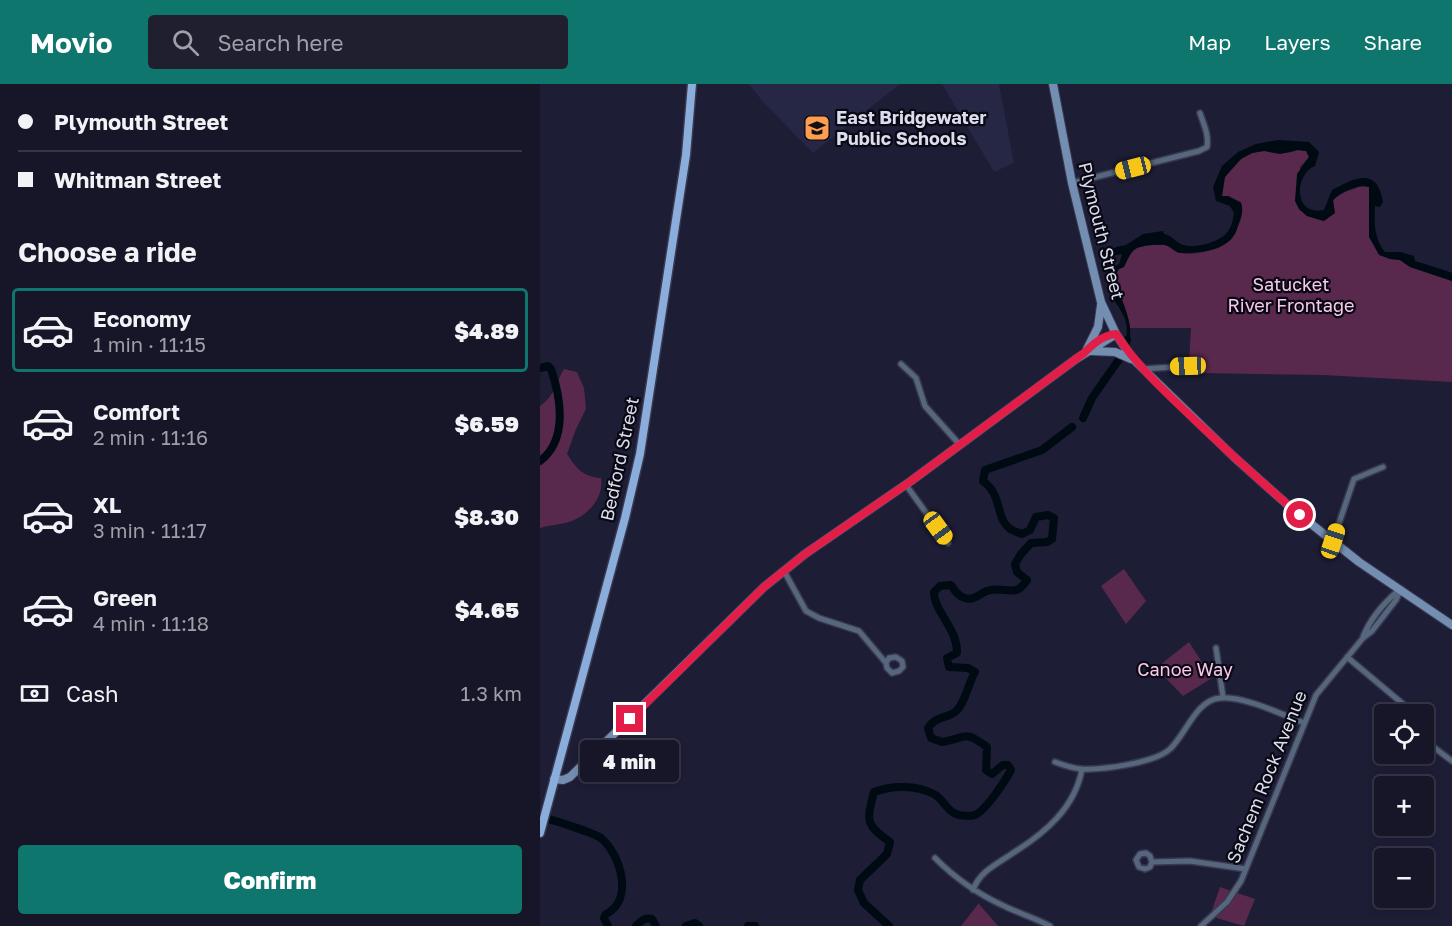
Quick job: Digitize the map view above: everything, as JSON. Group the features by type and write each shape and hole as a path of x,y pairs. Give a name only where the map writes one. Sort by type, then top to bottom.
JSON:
{"main road":[{"name":"Bedford Street","path":"541,829 622,530 641,446 686,155 692,84"},
{"name":"Plymouth Street","path":"1053,84 1072,183 1101,302 1122,352 1257,478 1333,541 1359,562 1452,625"},
{"path":"1084,353 1096,333 1101,302"},
{"path":"554,779 563,780 570,777 743,606 784,571 906,485 1084,353 1117,336"},
{"path":"1084,353 1098,350 1122,352"}],"street":[{"path":"1072,183 1199,151 1207,147 1207,132 1200,113"},
{"path":"901,364 916,378 925,406 960,445"},
{"path":"1142,369 1188,366"},
{"path":"1333,541 1354,479 1383,467"},
{"path":"906,485 948,543"},
{"path":"784,571 806,611 819,618 859,631 886,663"},
{"name":"Sachem Rock Avenue","path":"1201,926 1231,897 1246,869 1319,690 1371,631 1396,600 1401,589"},
{"path":"1216,648 1223,697"},
{"path":"1347,657 1403,704"},
{"path":"1055,762 1082,769 1136,763 1159,757 1176,742 1201,709 1214,699 1223,697 1255,705 1304,723"},
{"path":"1434,748 1452,761"},
{"path":"973,890 982,875 1043,832 1059,817 1078,786 1082,769"},
{"path":"935,858 957,879 973,890 1050,926"},
{"path":"1152,862 1190,861 1246,869"}],"shaded area":[{"name":"East Bridgewater Public Schools","path":"749,84 900,84 813,153 763,102"},
{"name":"East Bridgewater Public Schools","path":"942,84 999,84 1014,163 994,172"},
{"path":"1278,140 1309,142 1319,152 1315,166 1308,170 1301,185 1300,193 1306,207 1324,210 1332,190 1349,181 1371,179 1380,191 1383,202 1380,207 1375,206 1375,224 1381,247 1385,252 1400,252 1414,256 1415,261 1452,273 1452,281 1410,267 1400,260 1379,255 1369,237 1369,187 1355,188 1336,197 1333,200 1335,213 1324,221 1307,216 1299,209 1295,201 1297,174 1309,157 1306,151 1298,150 1280,154 1264,151 1252,153 1241,159 1225,177 1222,196 1228,196 1241,203 1242,210 1237,229 1228,242 1214,249 1189,253 1179,253 1165,245 1140,247 1132,252 1124,267 1119,269 1115,275 1130,326 1129,343 1126,338 1124,317 1110,288 1113,268 1119,264 1122,254 1110,256 1108,253 1143,234 1163,231 1179,243 1191,246 1220,239 1229,229 1234,213 1230,206 1216,201 1213,187 1222,166 1238,152 1256,144"}],"green space":[{"name":"Satucket River Frontage","path":"1306,151 1309,157 1300,167 1299,209 1307,216 1324,221 1337,197 1360,187 1369,187 1369,237 1390,259 1400,260 1410,267 1452,281 1452,382 1323,375 1201,373 1201,367 1189,363 1191,328 1130,328 1115,275 1119,269 1124,267 1129,256 1137,248 1151,245 1166,246 1184,254 1211,250 1220,246 1233,236 1242,213 1241,202 1228,196 1222,196 1225,177 1232,167 1247,156 1259,152 1285,153"},
{"path":"564,369 577,372 584,388 586,409 567,454 581,471 589,476 601,478 600,493 593,506 582,516 569,522 540,528 540,406 552,394"},
{"path":"1124,569 1146,601 1126,624 1101,586"},
{"name":"Canoe Way","path":"1189,642 1212,678 1183,696 1156,668"},
{"path":"1220,887 1255,899 1244,926 1210,916"},
{"path":"979,904 998,926 961,926"}],"waterway":[{"path":"1083,418 1092,398 1120,358 1127,340"},
{"path":"540,368 548,366 551,369 560,418 555,442 540,461"},
{"path":"889,926 864,903 858,890 860,880 887,854 890,842 876,831 870,821 869,815 874,792 896,787 920,789 937,796 954,813 972,816 986,806 1011,770 1008,765 1003,765 992,774 986,770 987,747 969,736 942,742 931,738 928,728 934,721 952,714 959,708 975,672 968,668 949,667 947,658 957,653 956,644 938,607 934,592 940,586 951,585 960,596 971,599 987,591 1016,590 1024,585 1027,580 1017,572 1015,564 1031,543 1047,542 1052,539 1054,518 1048,515 1036,517 1030,530 1022,534 1010,529 1002,518 994,493 983,481 985,470 1042,450 1072,427"},
{"path":"540,817 572,826 601,838 614,855 622,877 622,888 620,899 604,918 608,926"},
{"path":"636,926 647,919 652,919 656,926"},
{"path":"686,926 695,923 699,926"},
{"path":"748,926 755,926"}],"place":[{"name":"East Bridgewater Public Schools","path":"817,128"}],"route":[{"path":"630,719 734,614 805,554 911,481 1084,353 1095,342 1110,334 1116,334 1132,358 1155,382 1234,457 1300,515"}]}
